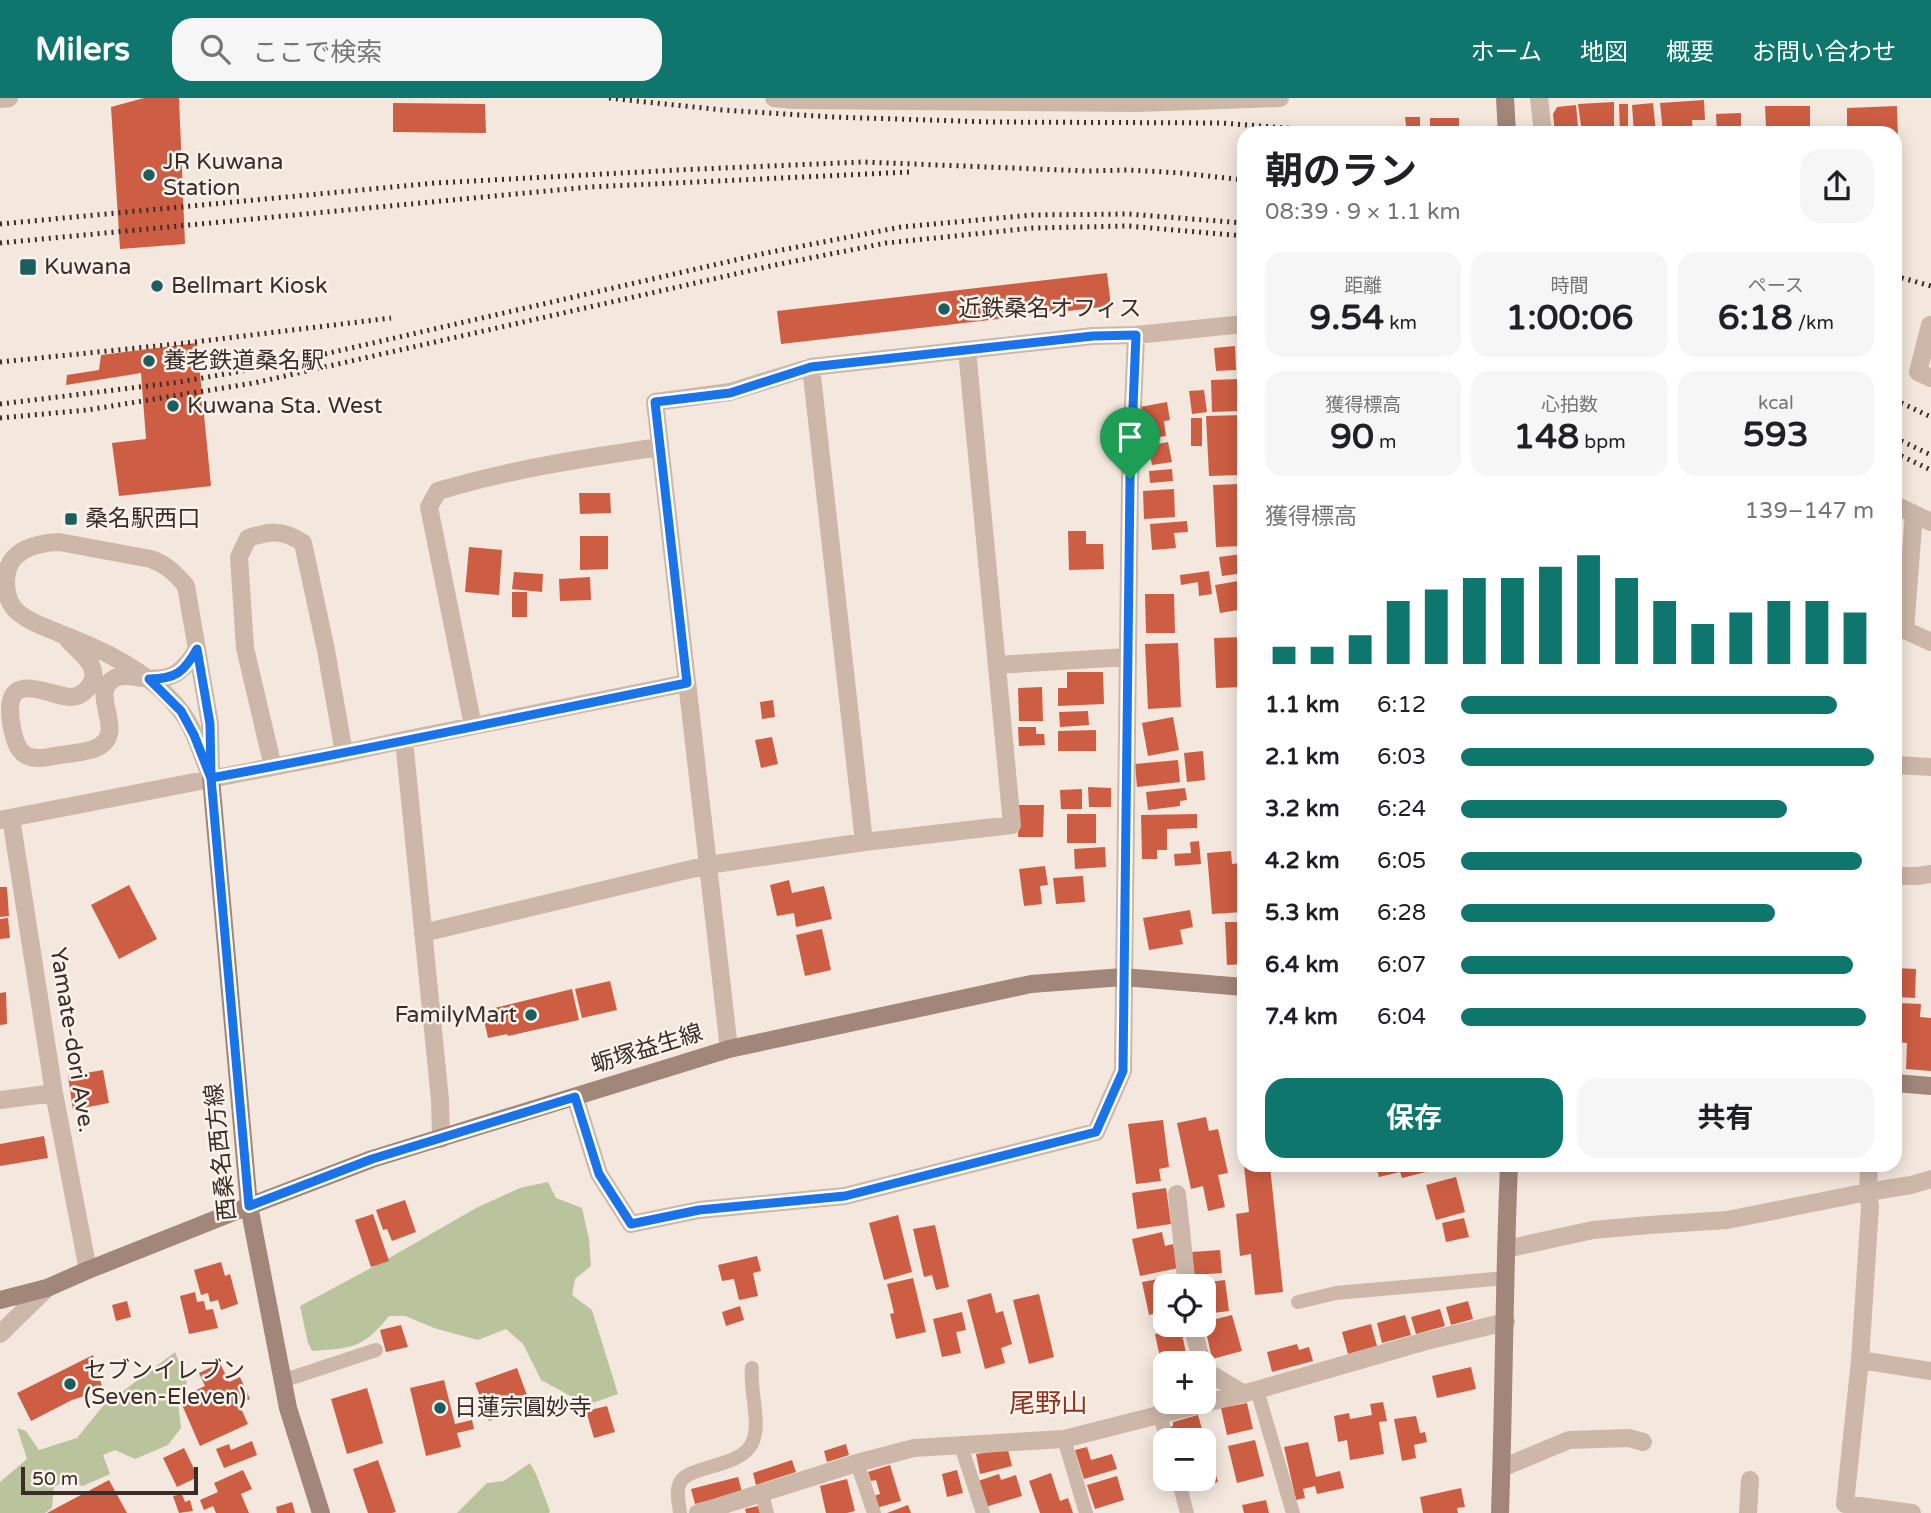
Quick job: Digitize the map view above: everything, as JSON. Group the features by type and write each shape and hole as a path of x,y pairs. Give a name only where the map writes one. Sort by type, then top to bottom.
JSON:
{"street":[{"path":"0,99 9,98"},
{"path":"774,98 1136,101 1280,98"},
{"path":"1505,98 1507,126"},
{"path":"1539,98 1542,126"},
{"path":"729,1049 655,402 730,393 811,367 1093,336 1136,335 1237,325"},
{"path":"1930,325 1918,372 1931,378"},
{"path":"575,1097 599,1174 631,1224 699,1210 845,1196 1096,1132 1123,1071 1130,479 1136,335"},
{"path":"423,933 708,865 864,842 1012,825 967,350"},
{"path":"811,367 864,842"},
{"path":"473,726 429,507 438,491 487,476 558,461 660,447"},
{"path":"1902,508 1931,522"},
{"path":"1914,514 1905,630 1931,642"},
{"path":"273,767 245,648 239,557 248,538 270,532 289,534 303,543 321,624 344,754"},
{"path":"59,542 151,559 165,564 176,573 186,586 210,724 211,778 181,711 149,679 102,651 24,617 12,606 6,592 6,575 12,559 24,548 59,542"},
{"path":"62,634 87,658 93,667 94,677 89,688 75,697 31,687 15,693 10,706 15,740 22,753 37,759 97,748 107,739 111,728 104,694 115,678 171,677 189,663 197,649"},
{"path":"997,664 1127,657"},
{"path":"6,819 344,754 687,683"},
{"path":"404,740 440,1100 441,1139"},
{"path":"1902,765 1931,767"},
{"name":"西桑名西方線","path":"211,778 249,1206 288,1408 321,1513"},
{"name":"Yamate-dori Ave.","path":"6,819 88,1270"},
{"path":"1902,876 1931,874"},
{"name":"蛎塚益生線","path":"0,1299 47,1288 372,1159 729,1049 1031,984 1123,977 1237,985"},
{"path":"1902,1084 1931,1086"},
{"path":"0,1100 54,1093"},
{"path":"1500,1513 1509,1172"},
{"path":"1869,1172 1870,1208 1860,1360 1845,1504 1912,1513"},
{"path":"1506,1249 1593,1230 1727,1220 1931,1179"},
{"path":"1177,1194 1186,1274"},
{"path":"0,1334 47,1288"},
{"path":"698,1513 914,1448 1064,1439 1251,1392 1426,1341 1506,1322"},
{"path":"1860,1360 1931,1371"},
{"path":"1216,1376 1251,1392"},
{"path":"1502,1468 1569,1440 1629,1438 1643,1442"},
{"path":"1748,1513 1750,1480"}],"lane":[{"path":"1298,1302 1336,1293 1506,1278"},
{"path":"282,1381 376,1350"},
{"path":"680,1513 677,1493 680,1482 688,1475 736,1459 750,1448 756,1416 752,1368"},
{"path":"1251,1392 1293,1513"},
{"path":"1160,1416 1164,1428"},
{"path":"1064,1439 1086,1513"},
{"path":"961,1446 983,1513"},
{"path":"857,1463 874,1513"},
{"path":"1181,1491 1187,1513"},
{"path":"762,1494 767,1513"}],"green space":[{"path":"548,1182 556,1198 582,1208 589,1239 591,1266 575,1279 572,1295 592,1310 618,1394 587,1405 541,1380 523,1344 506,1329 478,1340 437,1329 405,1316 389,1316 371,1335 355,1345 312,1351 300,1306 476,1208 520,1188"},
{"path":"175,1352 187,1383 178,1402 181,1428 168,1445 135,1459 115,1450 103,1455 110,1474 83,1486 64,1481 54,1487 52,1508 45,1513 0,1513 0,1482 27,1459 17,1428 26,1431 39,1450 77,1438 103,1406"},
{"path":"530,1463 549,1513 457,1513 487,1483 504,1481"}],"building":[{"name":"JR Kuwana Station","path":"144,98 179,98 185,244 120,249 111,107"},
{"path":"1704,100 1705,120 1692,120 1692,126 1662,126 1660,103"},
{"path":"1614,102 1614,126 1581,126 1578,104"},
{"path":"393,103 485,104 486,133 393,132"},
{"path":"1653,103 1655,126 1634,126 1632,105"},
{"path":"1619,104 1628,104 1628,126 1620,126"},
{"path":"1576,105 1578,126 1554,126 1553,114 1557,107"},
{"path":"1765,106 1810,106 1810,126 1766,126"},
{"path":"1897,106 1898,126 1847,126 1847,108"},
{"path":"1741,113 1741,126 1717,126 1716,114"},
{"path":"1405,117 1420,117 1420,126 1406,126"},
{"path":"1430,118 1459,118 1459,126 1430,126"},
{"name":"近鉄桑名オフィス","path":"1107,273 1111,306 781,344 777,311"},
{"name":"Kuwana Sta. West","path":"197,343 211,486 119,496 112,443 146,439 141,373 66,385 67,375 99,370 101,355"},
{"path":"1235,346 1236,370 1216,371 1214,348"},
{"path":"1237,379 1237,411 1212,412 1211,380"},
{"path":"1204,390 1207,412 1192,414 1189,391"},
{"path":"1167,402 1170,420 1164,421 1166,436 1146,439 1140,407"},
{"path":"1237,415 1237,475 1209,476 1206,416"},
{"path":"1191,418 1202,418 1202,446 1191,446"},
{"path":"1168,442 1172,462 1152,465 1148,446"},
{"path":"1172,469 1173,481 1150,483 1149,471"},
{"path":"1237,484 1237,546 1216,547 1213,485"},
{"path":"1174,489 1175,517 1144,519 1143,491"},
{"path":"579,493 610,493 611,513 580,514"},
{"path":"1187,521 1188,532 1174,533 1176,548 1152,550 1150,524"},
{"path":"1068,531 1086,531 1086,544 1103,544 1104,569 1069,570"},
{"path":"580,536 608,536 608,569 580,570"},
{"path":"469,547 502,550 499,595 465,592"},
{"path":"1237,555 1237,574 1222,576 1219,557"},
{"path":"1209,571 1212,594 1199,596 1198,582 1181,585 1180,575"},
{"path":"514,572 543,574 542,592 512,589"},
{"path":"590,577 591,600 560,601 559,579"},
{"path":"1237,581 1237,610 1220,613 1215,585"},
{"path":"512,592 527,592 527,617 512,617"},
{"path":"1145,594 1174,594 1175,633 1146,633"},
{"path":"1237,637 1237,687 1216,688 1214,638"},
{"path":"1178,643 1181,707 1148,709 1145,644"},
{"path":"1067,672 1103,672 1104,704 1058,706 1058,688 1067,688"},
{"path":"1042,687 1043,721 1019,721 1018,688"},
{"path":"773,700 775,717 762,719 760,702"},
{"path":"1088,711 1089,725 1060,727 1059,712"},
{"path":"1173,717 1179,750 1148,756 1142,723"},
{"path":"1018,727 1036,727 1036,734 1044,734 1045,745 1019,746"},
{"path":"1096,730 1096,751 1058,751 1058,731"},
{"path":"772,737 778,764 761,768 755,740"},
{"path":"1203,751 1205,780 1187,782 1184,753"},
{"path":"1178,760 1180,782 1137,787 1135,764"},
{"path":"1088,787 1111,788 1111,807 1089,807"},
{"path":"1185,788 1187,800 1180,801 1180,806 1148,810 1146,792"},
{"path":"1082,789 1082,809 1061,809 1060,790"},
{"path":"1019,805 1044,805 1043,837 1018,837"},
{"path":"1067,814 1096,814 1096,843 1067,843"},
{"path":"1197,814 1197,828 1167,829 1167,850 1157,850 1157,859 1142,859 1141,815"},
{"path":"1199,841 1201,864 1175,866 1174,854 1191,853 1190,842"},
{"path":"1105,847 1106,867 1075,869 1074,849"},
{"path":"1231,851 1232,864 1237,863 1237,912 1212,914 1207,853"},
{"path":"1045,866 1048,885 1040,886 1042,904 1024,906 1019,869"},
{"path":"1083,876 1085,902 1056,904 1053,878"},
{"path":"789,880 792,893 824,886 832,919 796,927 794,913 777,916 770,885"},
{"path":"129,885 157,939 119,959 91,905"},
{"path":"0,887 7,887 9,916 0,917"},
{"path":"1190,910 1193,927 1180,930 1183,944 1149,950 1143,918"},
{"path":"8,918 10,938 0,939 0,919"},
{"path":"1225,922 1237,922 1237,964 1227,965"},
{"path":"822,929 831,970 805,976 796,935"},
{"path":"1902,968 1916,969 1915,998 1902,997"},
{"path":"610,981 617,1010 582,1018 575,989"},
{"name":"FamilyMart","path":"572,989 579,1020 488,1038 482,1011"},
{"path":"6,992 7,1024 0,1025 0,993"},
{"path":"1902,1003 1921,1004 1920,1017 1931,1018 1931,1071 1906,1069 1907,1043 1902,1043"},
{"path":"103,1070 109,1103 73,1110 68,1076"},
{"path":"1206,1117 1209,1131 1218,1129 1228,1173 1218,1175 1225,1207 1208,1211 1203,1186 1191,1189 1177,1123"},
{"path":"1163,1120 1169,1167 1159,1169 1161,1181 1136,1184 1128,1124"},
{"path":"44,1136 48,1158 0,1166 0,1144"},
{"path":"1245,1172 1271,1172 1283,1292 1255,1295 1251,1254 1240,1256 1236,1214 1249,1212"},
{"path":"1378,1172 1400,1172 1379,1177"},
{"path":"1400,1172 1426,1172 1402,1178"},
{"path":"1456,1177 1465,1212 1436,1220 1426,1185"},
{"path":"1166,1188 1171,1224 1137,1229 1132,1193"},
{"path":"405,1200 416,1232 392,1241 387,1229 383,1230 376,1210"},
{"path":"373,1214 389,1261 371,1267 355,1220"},
{"path":"898,1215 912,1272 884,1280 869,1223"},
{"path":"1464,1218 1469,1237 1446,1242 1442,1223"},
{"path":"935,1225 949,1287 936,1290 932,1275 924,1277 913,1229"},
{"path":"1162,1232 1165,1246 1173,1244 1178,1268 1140,1276 1132,1239"},
{"path":"1220,1250 1222,1273 1194,1274 1192,1252"},
{"path":"757,1256 761,1271 753,1273 758,1296 739,1300 734,1279 722,1281 718,1265"},
{"path":"221,1262 225,1276 230,1274 238,1304 221,1310 218,1300 210,1302 208,1293 201,1295 194,1270"},
{"path":"913,1278 926,1332 896,1339 890,1314 894,1313 887,1284"},
{"path":"1153,1280 1153,1314 1149,1315 1142,1282"},
{"path":"1225,1280 1229,1311 1216,1313 1216,1281"},
{"path":"195,1292 197,1302 204,1301 206,1310 213,1309 218,1328 189,1334 180,1296"},
{"path":"991,1293 996,1313 1003,1311 1012,1344 1001,1348 1005,1363 985,1369 967,1300"},
{"path":"1039,1294 1054,1357 1029,1364 1013,1300"},
{"path":"127,1301 131,1317 116,1321 112,1305"},
{"path":"1468,1301 1473,1319 1451,1325 1446,1307"},
{"path":"740,1306 744,1320 726,1326 722,1312"},
{"path":"1440,1309 1445,1326 1416,1334 1411,1317"},
{"path":"962,1312 966,1330 956,1332 961,1353 942,1357 933,1319"},
{"path":"1232,1315 1242,1351 1216,1358 1216,1351 1210,1351 1207,1337 1216,1337 1216,1319"},
{"path":"1405,1315 1411,1335 1382,1343 1377,1323"},
{"path":"1371,1324 1377,1346 1348,1354 1342,1332"},
{"path":"401,1325 408,1347 386,1352 380,1330"},
{"path":"1156,1337 1183,1337 1186,1351 1159,1351"},
{"path":"1297,1344 1299,1350 1309,1347 1313,1361 1272,1372 1267,1352"},
{"path":"93,1355 103,1390 72,1400 31,1421 17,1393"},
{"path":"220,1363 229,1382 240,1377 250,1399 239,1404 248,1424 200,1446 179,1398 205,1386 199,1373"},
{"path":"1471,1367 1476,1389 1437,1398 1432,1376"},
{"path":"517,1368 531,1406 489,1421 475,1383"},
{"path":"444,1380 455,1424 472,1420 474,1429 457,1433 461,1447 426,1456 410,1388"},
{"path":"367,1388 383,1443 347,1454 331,1399"},
{"path":"1383,1402 1387,1421 1379,1422 1384,1454 1350,1460 1347,1440 1338,1442 1334,1416 1349,1413 1350,1419 1372,1415 1370,1404"},
{"path":"1247,1403 1253,1429 1227,1435 1221,1408"},
{"path":"607,1406 615,1432 594,1438 586,1411"},
{"path":"1198,1415 1202,1428 1170,1428 1173,1422"},
{"path":"1416,1416 1420,1433 1425,1432 1427,1442 1414,1445 1416,1458 1402,1461 1394,1419"},
{"path":"1255,1440 1264,1476 1237,1483 1228,1446"},
{"path":"252,1441 257,1455 224,1468 216,1449 229,1444 231,1450"},
{"path":"1308,1442 1316,1477 1340,1471 1344,1488 1317,1494 1315,1486 1303,1489 1305,1498 1296,1500 1284,1447"},
{"path":"846,1444 849,1455 827,1462 824,1451"},
{"path":"1087,1447 1091,1460 1112,1454 1117,1469 1084,1479 1075,1450"},
{"path":"184,1448 198,1477 177,1487 163,1458"},
{"path":"1008,1450 1012,1466 980,1474 976,1454"},
{"path":"378,1460 396,1512 368,1513 353,1469"},
{"path":"792,1460 796,1472 756,1485 753,1473"},
{"path":"890,1465 901,1501 876,1508 873,1496 880,1494 876,1480 871,1481 868,1472"},
{"path":"243,1470 252,1489 241,1494 249,1513 216,1513 213,1506 204,1510 200,1500 218,1492 214,1483"},
{"path":"957,1470 963,1493 947,1497 942,1474"},
{"path":"1051,1473 1060,1501 1068,1498 1073,1513 1040,1513 1029,1481"},
{"path":"999,1474 1001,1480 1016,1475 1022,1496 985,1507 978,1481"},
{"path":"1117,1476 1124,1500 1095,1509 1087,1485"},
{"path":"738,1477 742,1492 695,1504 691,1489"},
{"path":"847,1479 855,1511 826,1513 820,1486"},
{"path":"109,1480 127,1513 47,1513"},
{"path":"1461,1488 1465,1507 1457,1508 1458,1513 1423,1513 1420,1497"},
{"path":"182,1494 185,1502 190,1500 193,1511 179,1513 173,1496"},
{"path":"1266,1500 1269,1513 1244,1513 1242,1505"},
{"path":"292,1502 295,1513 277,1513 276,1507"},
{"path":"908,1505 911,1513 887,1513"},
{"path":"758,1506 760,1513 746,1513 745,1509"}],"railway":[{"path":"609,98 722,110 832,117 992,122 1222,123 1260,126"},
{"path":"0,224 435,183 863,162 1087,171 1129,170 1237,179"},
{"path":"0,243 589,187 910,172"},
{"path":"0,404 180,382 281,364 766,253 901,227 1032,215 1128,214 1237,222"},
{"path":"0,418 87,410 254,383 775,265 886,243 1033,228 1128,226 1237,235"},
{"path":"1902,278 1931,286"},
{"path":"0,362 391,318"},
{"path":"1902,403 1931,417"},
{"path":"1902,441 1931,455"},
{"path":"1902,456 1931,470"}],"place":[{"name":"JR Kuwana Station","path":"149,175"},
{"name":"Kuwana","path":"28,267"},
{"name":"Bellmart Kiosk","path":"157,286"},
{"name":"近鉄桑名オフィス","path":"944,309"},
{"name":"養老鉄道桑名駅","path":"149,361"},
{"name":"Kuwana Sta. West","path":"173,406"},
{"name":"桑名駅西口","path":"71,519"},
{"name":"FamilyMart","path":"531,1015"},
{"name":"セブンイレブン (Seven-Eleven)","path":"70,1384"},
{"name":"日蓮宗圓妙寺","path":"440,1408"}],"district":[{"name":"尾野山","path":"1048,1403"}],"route":[{"path":"1130,479 1123,1071 1096,1132 845,1196 699,1210 631,1224 599,1174 575,1097 372,1159 249,1206 211,778 210,724 197,649 180,672 163,679 149,679 181,711 211,778 344,754 687,683 655,402 730,393 811,367 1093,336 1136,335 1130,479"}]}
